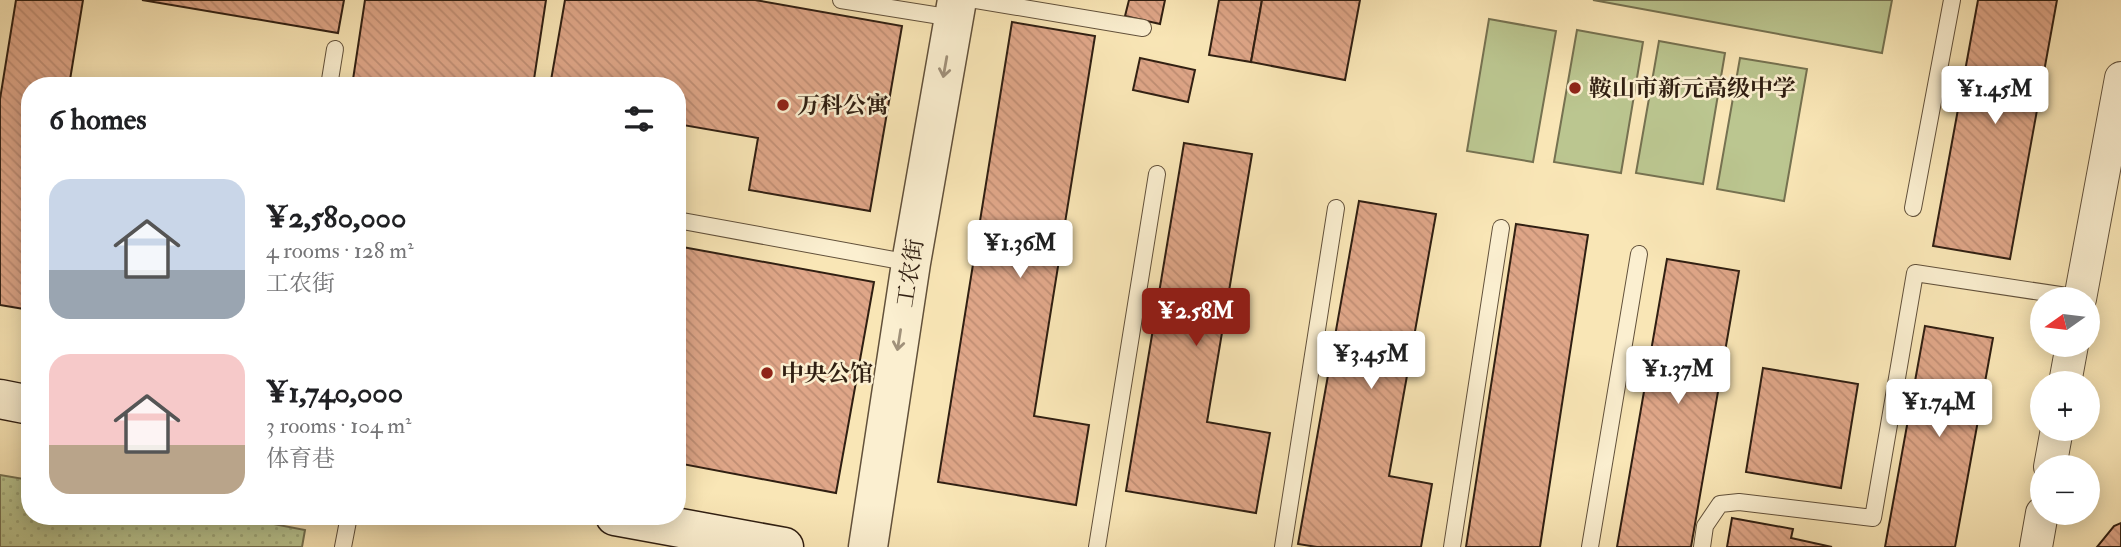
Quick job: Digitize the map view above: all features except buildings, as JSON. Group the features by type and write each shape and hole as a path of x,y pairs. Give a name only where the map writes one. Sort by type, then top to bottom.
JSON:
{"street":[{"name":"工农街","path":"867,547 911,263 962,6"},
{"path":"2082,287 2121,78"},
{"path":"0,399 21,403"},
{"path":"664,525 784,547"},
{"path":"2036,547 2040,525"}],"lane":[{"path":"841,0 962,6 1143,28"},
{"path":"1913,208 1952,0"},
{"path":"330,77 335,49"},
{"path":"1097,547 1157,174"},
{"path":"1283,547 1336,208"},
{"path":"686,222 911,263"},
{"path":"1452,547 1501,228"},
{"path":"1590,547 1639,254"},
{"path":"1702,547 1705,526 1720,504 1740,502 1873,518 1915,273 2030,291"},
{"path":"343,547 347,525"}],"green space":[{"path":"1593,0 1892,0 1882,53"},
{"path":"1489,19 1556,31 1533,162 1467,151"},
{"path":"1577,30 1643,42 1621,173 1554,162"},
{"path":"1659,41 1725,53 1703,184 1636,173"},
{"path":"1740,58 1807,69 1784,201 1717,189"},
{"path":"0,475 21,478 21,525 279,525 305,530 302,547 0,547"}],"place":[{"name":"鞍山市新元高级中学","path":"1575,88"},
{"name":"万科公寓","path":"783,105"},
{"name":"中央公馆","path":"767,373"}]}
